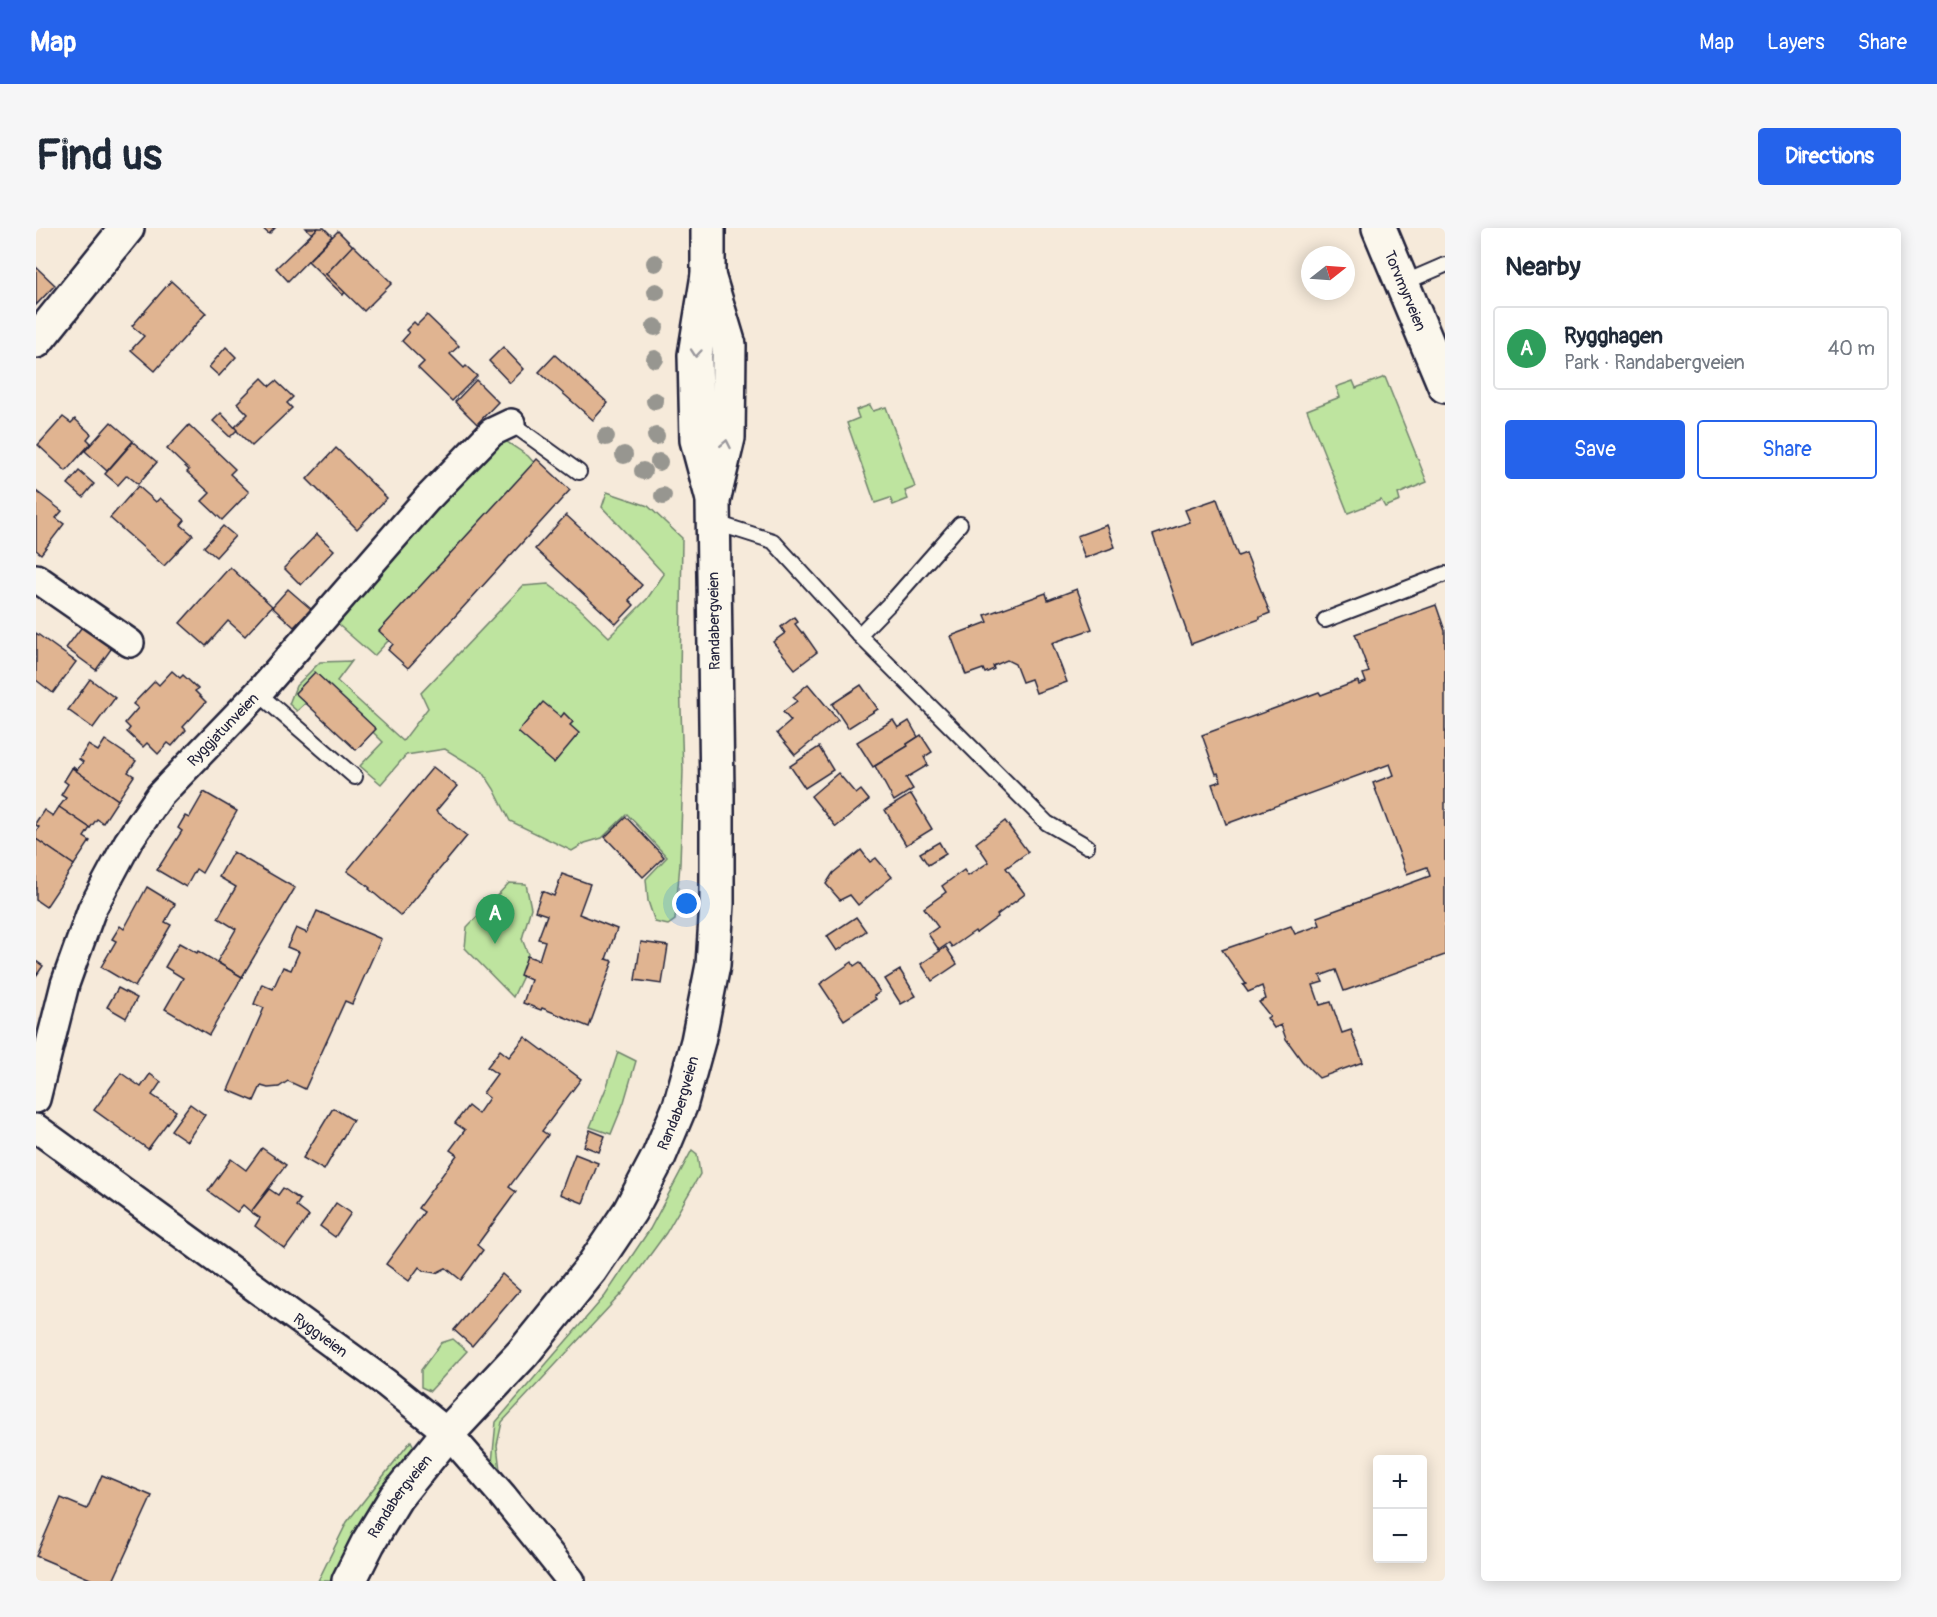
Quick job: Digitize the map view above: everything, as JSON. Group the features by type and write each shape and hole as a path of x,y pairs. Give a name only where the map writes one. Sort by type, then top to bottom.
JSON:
{"main road":[{"path":"36,341 127,228"},
{"name":"Randabergveien","path":"350,1581 368,1543 396,1497 448,1433 523,1353 591,1269 630,1211 659,1156 681,1106 698,1041 712,965 717,904 713,512 728,438 729,345 708,274 708,228"},
{"name":"Torvmyrveien","path":"1379,228 1445,386"}],"street":[{"name":"Ryggjatunveien","path":"36,1099 65,984 92,909 128,842 160,795 258,693 427,499 492,432 511,423"},
{"path":"36,578 130,643"},
{"name":"Ryggveien","path":"36,1128 386,1383 448,1433 572,1581"}],"lane":[{"path":"1401,284 1445,265"},
{"path":"511,423 579,472"},
{"path":"713,512 773,541 859,635 1047,823 1087,846"},
{"path":"859,635 960,524"},
{"path":"1325,620 1445,574"},
{"path":"258,693 355,777"}],"green space":[{"path":"1385,377 1427,482 1398,494 1400,501 1385,507 1381,500 1348,513 1307,410 1340,397 1336,387 1353,381 1356,388"},
{"path":"870,405 873,411 886,407 915,487 905,491 908,499 893,505 890,498 875,503 847,423 859,418 856,410"},
{"path":"492,432 528,456 544,474 374,656 326,614"},
{"path":"607,492 648,506 682,538 680,679 683,770 680,864 675,920 668,925 655,922 648,901 646,879 667,857 627,814 602,838 585,843 572,851 510,821 483,772 445,749 406,755 381,784 360,766 383,742 325,685 297,711 289,704 296,686 320,662 352,661 337,681 403,741 428,708 421,693 523,586 548,584 576,605 609,637 647,599 664,574 602,507"},
{"path":"509,883 526,884 531,908 522,939 528,954 522,978 513,997 465,948 467,927"},
{"path":"618,1052 636,1061 624,1102 611,1134 590,1127"},
{"path":"692,1150 697,1154 700,1174 666,1233 623,1292 502,1422 497,1445 502,1487 492,1463 496,1422 605,1296 650,1229"},
{"path":"453,1339 467,1351 430,1391 421,1387 421,1370 441,1343"},
{"path":"411,1441 415,1449 361,1520 330,1581 318,1581 347,1522"}],"building":[{"path":"262,228 275,228 269,234"},
{"path":"306,228 318,228 312,234"},
{"path":"318,228 324,228 332,236 288,281 276,268"},
{"path":"338,231 353,246 326,274 345,292 343,295 308,261"},
{"path":"353,245 392,283 364,311 326,274"},
{"path":"36,267 55,285 36,305"},
{"path":"171,281 206,313 155,371 131,350 144,336 132,326"},
{"path":"427,315 459,346 450,354 464,368 466,366 477,376 452,401 418,368 424,362 402,341 409,333 406,330 414,322 417,325"},
{"path":"226,347 236,357 219,376 209,367"},
{"path":"503,347 524,369 510,383 489,361"},
{"path":"555,355 608,403 593,420 539,372"},
{"path":"262,378 270,386 276,381 293,397 287,403 292,408 252,446 234,428 248,414 237,403"},
{"path":"476,380 498,402 477,424 455,402"},
{"path":"221,413 237,430 230,437 213,421"},
{"path":"63,417 71,423 75,419 91,434 87,439 91,443 66,471 38,445"},
{"path":"111,422 133,441 107,471 85,451"},
{"path":"189,425 235,469 230,474 249,492 222,520 202,501 210,493 167,449"},
{"path":"133,442 157,462 138,484 127,475 118,485 105,474"},
{"path":"336,448 387,498 357,529 307,479"},
{"path":"537,459 570,490 408,668 388,650 393,644 379,631"},
{"path":"79,471 94,484 83,497 68,484"},
{"path":"138,486 156,502 160,498 185,520 181,525 193,535 164,566 110,518"},
{"path":"36,491 62,511 56,518 64,524 41,554 36,550"},
{"path":"1217,499 1238,556 1246,553 1270,613 1260,619 1191,644 1153,535 1190,522 1185,510"},
{"path":"566,515 642,585 629,600 634,605 616,624 535,549"},
{"path":"1107,525 1115,547 1085,558 1077,536"},
{"path":"223,526 235,536 216,557 204,547"},
{"path":"317,534 334,550 301,585 284,568"},
{"path":"230,567 272,606 245,636 228,621 206,646 180,623"},
{"path":"288,589 311,609 294,627 272,607"},
{"path":"1077,589 1092,629 1052,643 1067,682 1036,693 1031,679 1022,682 1015,664 1007,660 993,666 994,669 985,673 983,669 966,675 951,636 988,622 985,615 1046,593 1048,600"},
{"path":"1436,605 1445,631 1445,955 1344,991 1336,970 1320,976 1323,982 1313,985 1320,1005 1331,1002 1342,1033 1351,1030 1363,1062 1319,1078 1302,1061 1286,1039 1281,1025 1274,1028 1267,1018 1270,1016 1259,1002 1266,999 1262,986 1248,992 1243,985 1246,984 1222,950 1291,926 1295,934 1320,925 1317,917 1430,876 1427,867 1407,874 1373,783 1394,775 1390,764 1226,824 1212,784 1221,781 1218,773 1216,774 1202,735 1319,692 1321,695 1358,681 1359,685 1366,682 1363,674 1369,672 1355,634"},
{"path":"794,617 798,622 795,624 817,652 795,669 773,642 785,633 781,627"},
{"path":"84,624 114,645 96,670 66,648"},
{"path":"36,633 76,662 53,693 36,680"},
{"path":"172,671 180,678 183,675 198,689 195,691 206,702 183,727 186,730 172,746 168,743 158,754 147,743 143,747 127,732 130,728 125,723 138,708 133,704 155,681 159,685"},
{"path":"315,672 376,729 356,750 295,693"},
{"path":"90,679 115,698 93,728 68,710"},
{"path":"808,684 838,720 795,755 777,733 791,721 783,712 797,701 793,697"},
{"path":"861,685 878,709 848,728 832,704"},
{"path":"543,702 561,717 564,713 573,722 570,725 579,733 554,763 518,732"},
{"path":"893,720 898,728 909,721 918,737 907,744 908,746 873,767 857,742"},
{"path":"921,735 932,752 924,757 928,765 906,778 913,789 894,801 875,766 908,746 907,744"},
{"path":"105,740 136,761 128,772 134,776 118,800 72,768 77,770 83,762 79,759 88,745 98,751"},
{"path":"819,747 833,770 805,788 790,766"},
{"path":"433,767 457,786 436,811 467,836 401,916 347,871"},
{"path":"72,768 118,800 103,823 97,819 90,828 59,807 66,798 61,795 68,784 64,781"},
{"path":"838,773 856,794 861,790 869,800 836,827 811,796"},
{"path":"204,792 237,811 202,873 196,869 186,887 157,870 182,831 178,828 185,816 189,818"},
{"path":"911,794 932,829 906,845 885,810"},
{"path":"59,807 90,828 84,837 90,841 74,865 36,839 36,831 39,827 36,822 44,810 53,816"},
{"path":"626,817 664,857 643,877 605,837"},
{"path":"1005,821 1028,852 1006,868 1025,894 976,933 975,931 952,947 949,943 939,950 928,934 938,927 924,908 946,892 942,886 964,870 968,876 989,862 976,843"},
{"path":"36,839 74,865 46,907 36,900"},
{"path":"939,842 946,854 928,865 920,853"},
{"path":"861,850 870,862 876,858 892,877 858,905 850,895 840,900 826,884 833,873"},
{"path":"233,852 295,888 242,977 217,962 236,929 218,918 236,887 219,877"},
{"path":"562,874 590,884 579,914 617,929 606,959 613,961 589,1027 523,1003 531,980 520,975 527,956 539,960 545,941 538,939 547,915 535,911 542,891 554,896"},
{"path":"147,887 175,904 165,922 171,925 135,987 101,967 116,941 112,939 120,926 124,929"},
{"path":"317,911 381,939 352,1004 345,1001 305,1089 288,1081 279,1087 261,1086 254,1101 228,1090 264,1008 254,1004 262,984 273,989 283,967 291,970 299,952 287,947 296,928 307,933"},
{"path":"856,917 866,931 837,951 827,936"},
{"path":"641,942 668,946 662,984 635,980"},
{"path":"179,943 197,953 198,951 242,977 209,1035 165,1009 183,978 165,967"},
{"path":"946,947 957,964 932,981 921,964"},
{"path":"36,961 43,966 36,976"},
{"path":"852,962 854,966 860,962 880,992 874,996 876,999 844,1020 820,984"},
{"path":"900,970 916,996 901,1004 885,979"},
{"path":"118,988 137,998 126,1018 107,1007"},
{"path":"525,1037 581,1079 542,1131 548,1135 509,1187 516,1192 477,1245 483,1250 461,1280 446,1268 436,1273 424,1271 419,1267 409,1281 386,1264 424,1212 418,1208 457,1155 450,1150 465,1130 455,1123 468,1106 478,1114 489,1098 483,1093 497,1074 487,1067 500,1050 509,1057"},
{"path":"121,1073 141,1087 150,1074 161,1082 152,1095 176,1111 148,1149 94,1110"},
{"path":"190,1104 205,1115 187,1141 171,1130"},
{"path":"333,1108 353,1120 324,1170 303,1158"},
{"path":"590,1130 605,1136 599,1152 584,1146"},
{"path":"262,1148 286,1165 251,1212 243,1205 237,1212 208,1191 231,1159 246,1170"},
{"path":"575,1154 598,1163 583,1203 560,1194"},
{"path":"283,1188 300,1200 296,1206 309,1216 285,1249 255,1226 260,1218 251,1212 269,1189 278,1195"},
{"path":"336,1203 351,1213 335,1237 320,1226"},
{"path":"502,1274 520,1290 472,1346 454,1330"},
{"path":"102,1475 152,1496 113,1581 95,1581 36,1556 61,1498 87,1509"}],"place":[{"name":"Rygghagen","path":"495,944"}]}
